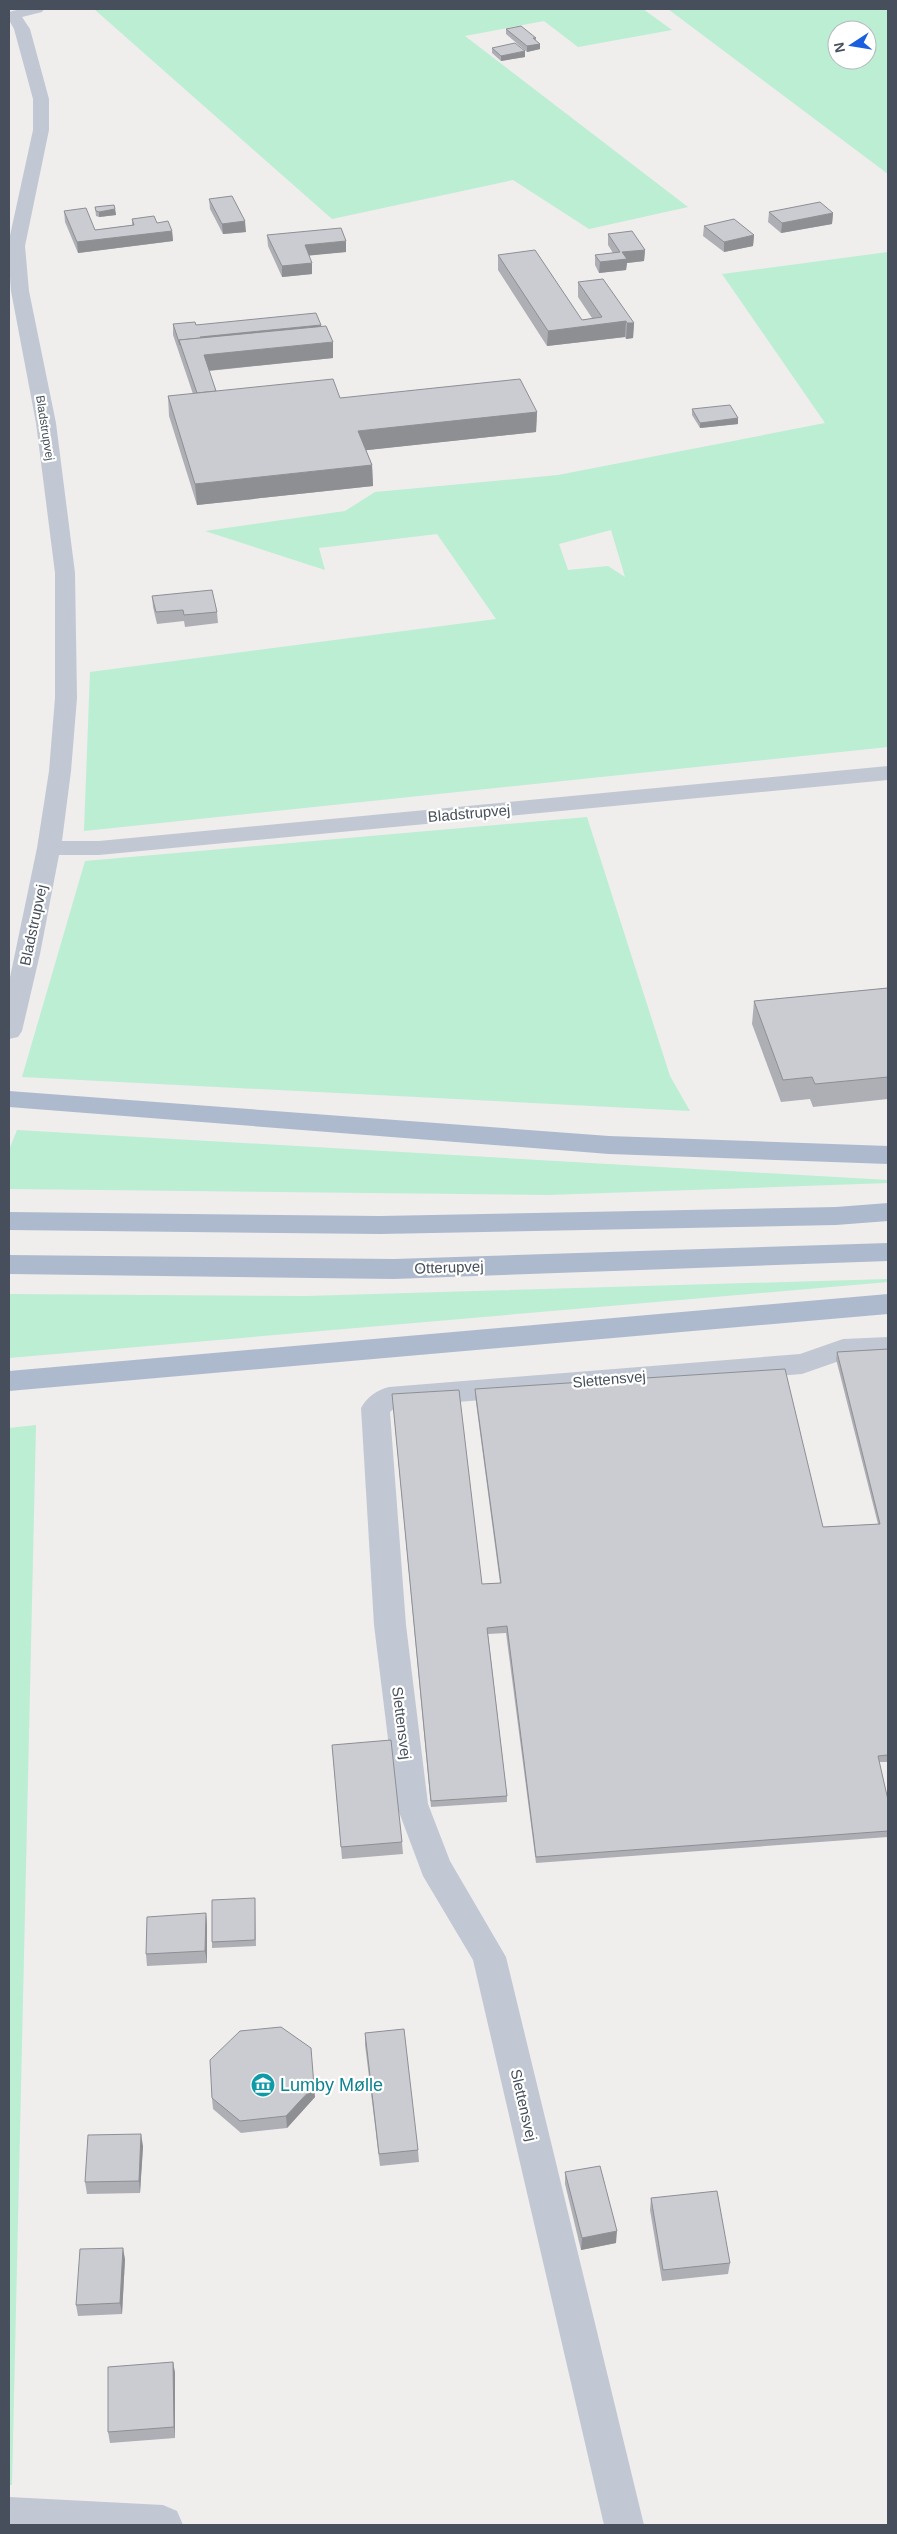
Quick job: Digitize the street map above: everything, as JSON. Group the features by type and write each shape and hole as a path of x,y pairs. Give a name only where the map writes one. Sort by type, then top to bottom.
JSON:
{"main road":[{"path":"9,1100 609,1145 888,1155"},
{"path":"9,1221 380,1226 836,1216 888,1212"},
{"name":"Otterupvej","path":"9,1265 394,1269 888,1252"},
{"path":"9,1381 888,1304"}],"street":[{"path":"11,16 37,9"},
{"name":"Bladstrupvej","path":"9,1031 28,954 50,848 60,771 66,698 65,573 46,423 20,291 16,246 41,130 41,99 22,28 11,16"},
{"name":"Bladstrupvej","path":"50,848 118,846 888,773"},
{"name":"Slettensvej","path":"624,2525 489,1957 435,1866 412,1804 390,1625 375,1408 389,1397 802,1364 843,1349 888,1347"},
{"path":"9,2517 163,2525"}],"green space":[{"path":"94,9 643,9 672,30 578,47 544,21 465,36 688,207 589,229 513,180 332,219"},
{"path":"668,9 888,9 888,174"},
{"path":"888,252 888,747 84,831 90,672 496,619 437,534 319,548 325,570 205,531 345,511 375,492 558,475 825,423 722,274","holes":["611,530 625,577 608,566 568,570 559,544"]},
{"path":"587,817 670,1076 690,1111 22,1077 85,861"},
{"path":"17,1130 888,1180 888,1183 548,1195 9,1189 9,1150"},
{"path":"888,1279 888,1282 9,1358 9,1294 306,1296"},
{"path":"36,1425 12,2485 9,2485 9,1428"}],"building":[{"path":"521,26 536,38 533,38 540,44 527,46 506,29"},
{"path":"515,43 525,51 501,56 492,48"},
{"path":"232,196 245,221 222,224 209,199"},
{"path":"820,202 833,213 782,223 769,212"},
{"path":"114,205 115,209 99,212 96,211 95,207"},
{"path":"86,208 95,230 134,225 132,219 154,216 157,223 168,221 172,231 77,242 64,211"},
{"path":"734,219 754,235 724,242 704,226"},
{"path":"341,228 346,241 305,245 312,263 282,266 267,235"},
{"path":"632,231 645,250 622,252 627,259 600,262 595,255 620,252 608,234"},
{"path":"535,250 582,320 602,317 578,282 603,279 634,323 627,323 626,321 548,331 498,255"},
{"path":"316,313 321,325 200,337 179,340 180,345 173,324 195,322 196,325"},
{"path":"326,326 333,342 204,355 216,391 197,393 179,340"},
{"path":"333,379 340,398 520,379 537,412 358,431 372,465 195,484 168,396"},
{"path":"730,405 738,418 700,423 692,409"},
{"path":"212,590 217,612 184,615 183,610 156,612 152,596"},
{"path":"888,988 888,1077 815,1084 812,1077 783,1080 754,1001"},
{"path":"888,1349 888,1755 878,1756 888,1800 888,1831 536,1857 507,1626 487,1628 507,1796 431,1801 392,1394 459,1390 482,1584 501,1583 475,1389 785,1369 823,1527 880,1524 837,1352"},
{"path":"391,1740 402,1842 341,1847 332,1745"},
{"path":"255,1898 255,1940 212,1942 212,1900"},
{"path":"206,1913 205,1951 146,1954 147,1917"},
{"name":"Lumby Mølle","path":"281,2027 311,2048 314,2086 286,2116 240,2121 212,2098 210,2060 240,2031"},
{"path":"404,2029 418,2150 379,2154 365,2033"},
{"path":"141,2134 139,2181 85,2182 88,2135"},
{"path":"600,2166 617,2231 582,2238 565,2172"},
{"path":"717,2191 730,2263 663,2270 651,2198"},
{"path":"123,2248 120,2303 76,2305 80,2249"},
{"path":"173,2362 174,2427 108,2432 108,2367"}],"place":[{"name":"Lumby Mølle","path":"263,2085"}]}
